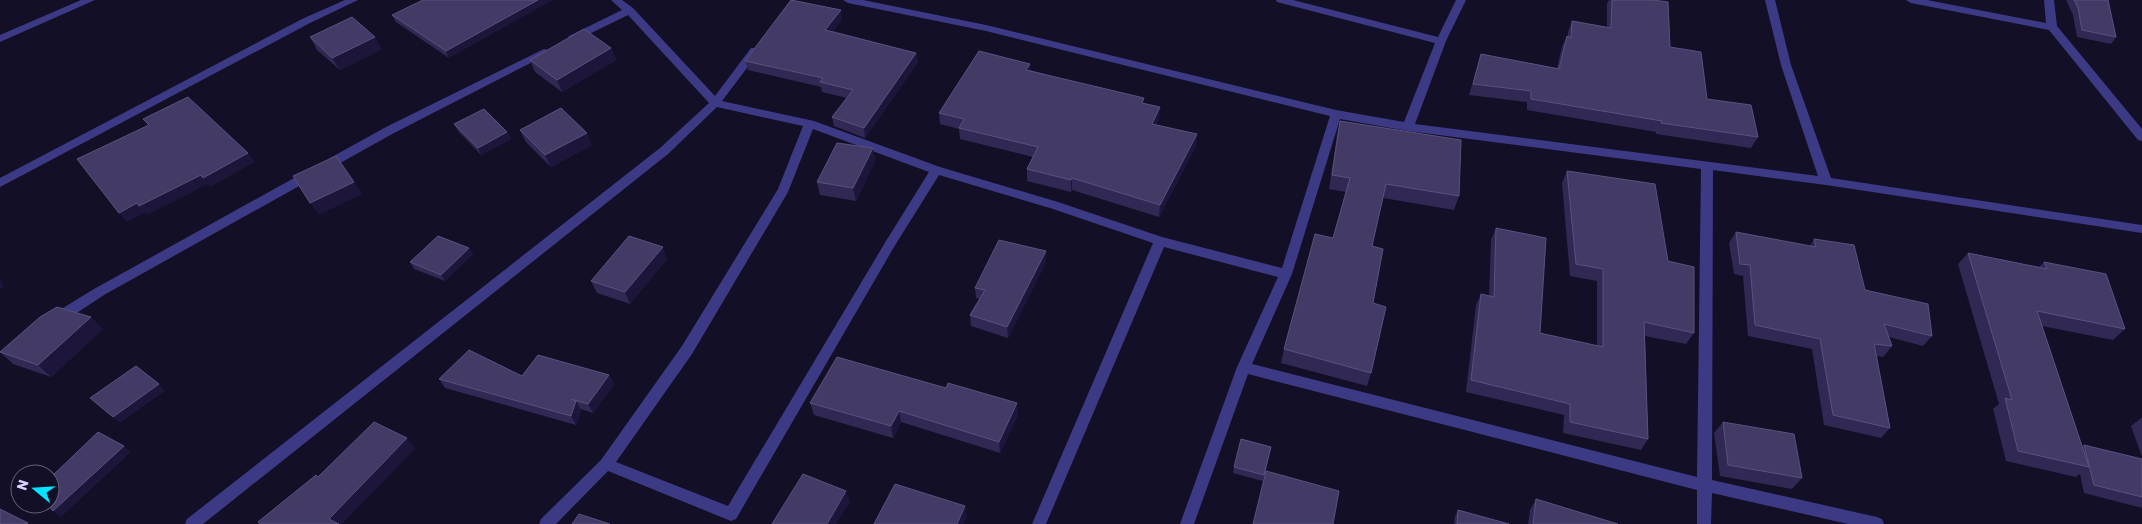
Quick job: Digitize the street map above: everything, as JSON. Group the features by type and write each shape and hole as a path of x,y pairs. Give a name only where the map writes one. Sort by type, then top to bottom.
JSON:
{"street":[{"path":"0,39 90,0"},
{"path":"0,183 306,21 353,0"},
{"path":"616,0 629,10 715,103 810,124 936,170 1054,205 1160,240 1286,274"},
{"path":"848,0 986,28 1336,114 1408,127 1826,181 2142,229"},
{"path":"1282,0 1441,41"},
{"path":"1408,127 1441,41 1461,0"},
{"path":"1770,0 1786,65 1826,181"},
{"path":"1911,0 2052,27"},
{"path":"2049,0 2052,27 2142,136"},
{"path":"42,329 100,292 390,130 629,10"},
{"path":"192,524 664,151 715,103 763,40"},
{"path":"1187,524 1244,367 1286,274 1336,114"},
{"path":"546,524 606,464 687,350 784,190 810,124"},
{"path":"1704,524 1706,167"},
{"path":"606,464 728,519 885,252 936,170"},
{"path":"1039,524 1160,240"},
{"path":"1244,367 1704,485 1877,524"}],"building":[{"path":"423,0 538,0 446,51 392,15"},
{"path":"791,0 841,10 825,30 916,53 864,128 832,117 853,90 820,82 823,78 745,61"},
{"path":"1612,0 1668,2 1670,47 1701,52 1707,99 1751,105 1758,137 1661,123 1662,121 1531,99 1531,91 1473,84 1481,54 1559,69 1567,36 1571,38 1572,21 1611,28"},
{"path":"2074,0 2108,0 2116,37 2082,30 2078,8"},
{"path":"352,17 375,37 332,58 310,37"},
{"path":"584,29 611,48 557,80 530,60"},
{"path":"979,51 1030,64 1026,70 1144,98 1142,103 1160,107 1152,124 1197,134 1160,205 1072,178 1071,180 1027,169 1038,147 959,128 964,119 939,113"},
{"path":"188,97 248,153 203,178 201,175 139,206 137,203 119,213 77,159 149,125 143,119"},
{"path":"561,108 587,133 545,155 520,130"},
{"path":"484,109 507,132 478,148 454,124"},
{"path":"1340,121 1461,140 1459,196 1386,184 1372,246 1383,249 1373,303 1386,307 1371,373 1284,349 1315,234 1333,238 1350,178 1332,175"},
{"path":"837,143 873,148 853,188 817,182"},
{"path":"336,156 354,182 310,203 293,176"},
{"path":"1567,171 1655,184 1668,261 1694,267 1694,333 1644,322 1648,439 1570,422 1570,404 1471,380 1481,294 1494,297 1496,228 1546,238 1540,333 1603,347 1603,269 1576,264"},
{"path":"1736,232 1816,247 1814,239 1854,245 1865,290 1928,304 1932,336 1884,324 1892,346 1874,344 1890,428 1833,415 1820,339 1755,325 1750,265 1740,264"},
{"path":"438,236 469,248 441,275 410,262"},
{"path":"629,236 663,247 625,292 591,281"},
{"path":"999,240 1046,251 1007,327 970,315 985,290 975,288"},
{"path":"1968,253 2047,269 2044,262 2106,274 2125,329 2037,311 2089,467 2018,451 2005,398 2012,400"},
{"path":"57,307 91,317 38,365 0,352 40,317"},
{"path":"469,350 522,376 538,355 609,375 588,404 571,399 576,401 571,416 439,379"},
{"path":"837,357 946,388 948,383 1017,403 999,442 899,411 891,426 810,403"},
{"path":"136,366 159,384 113,417 90,398"},
{"path":"374,422 407,438 329,519 339,524 260,524 258,522 316,475 318,477"},
{"path":"1723,422 1794,434 1802,478 1728,465"},
{"path":"98,432 124,446 60,505 60,468"},
{"path":"1241,439 1271,447 1264,475 1234,467"},
{"path":"2084,445 2142,459 2142,497 2094,485"},
{"path":"1266,471 1339,491 1333,524 1253,524"},
{"path":"803,474 846,491 827,524 772,524"},
{"path":"895,484 965,506 957,524 874,524"},
{"path":"1536,499 1618,524 1533,524"},
{"path":"0,509 28,523 27,524 0,524"},
{"path":"1458,510 1509,524 1457,524"},
{"path":"579,514 610,524 572,524"}]}
